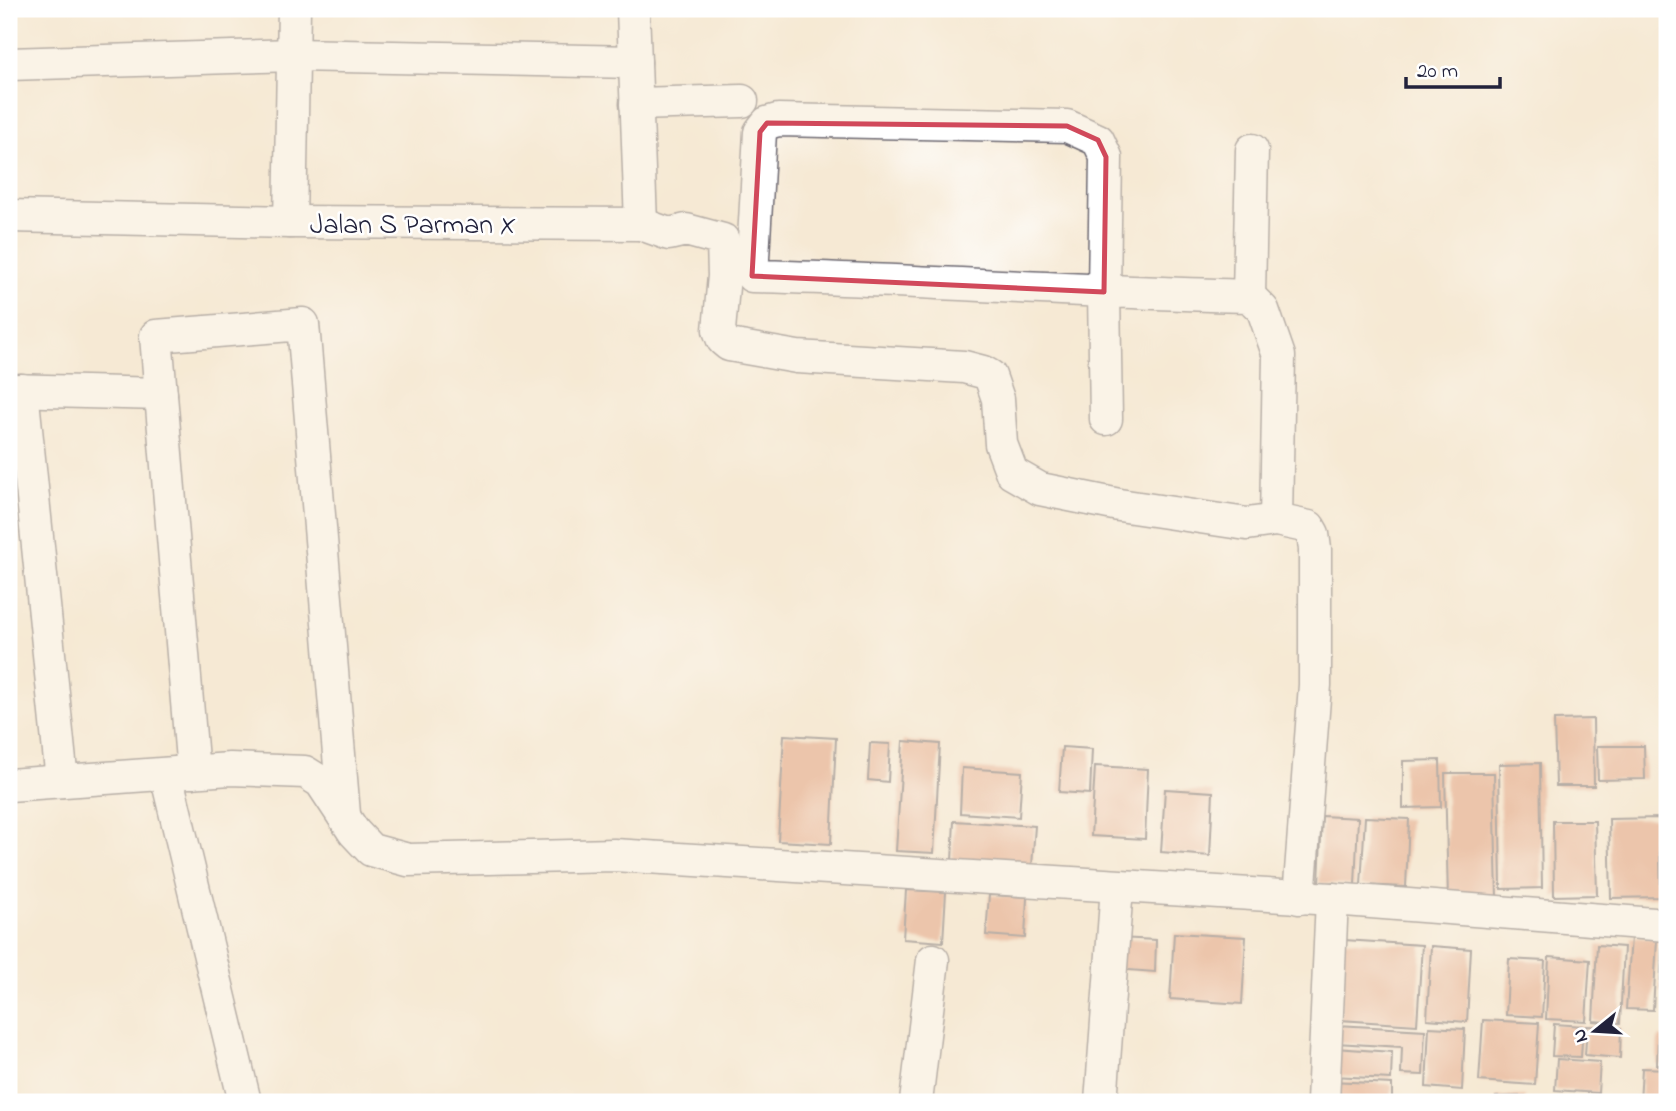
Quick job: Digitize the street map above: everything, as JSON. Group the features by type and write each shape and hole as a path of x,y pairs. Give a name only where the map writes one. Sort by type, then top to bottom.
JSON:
{"street":[{"path":"290,222 293,9"},
{"path":"633,9 640,224"},
{"path":"9,64 293,55 635,62"},
{"path":"636,104 742,102"},
{"path":"1106,419 1104,292 1106,157 1098,140 1067,126 778,120 767,123 760,132 752,276 910,280 1104,292 1248,296 1263,310 1279,356 1276,520 1309,527 1315,549 1315,685 1299,898"},
{"path":"1248,296 1252,150"},
{"name":"Jalan S Parman X","path":"9,216 290,222 640,224 669,234 686,230 723,240 724,276 719,330 723,340 729,345 797,357 964,367 983,372 990,376 998,399 1002,444 1012,473 1040,489 1119,505 1247,524 1276,520"},
{"path":"245,1102 180,773 156,335 303,324 345,816"},
{"path":"62,781 15,390 161,394"},
{"path":"9,785 230,769 305,772 321,782 354,832 370,850 408,860 614,855 1332,899 1667,925"},
{"path":"1101,1102 1117,887"},
{"path":"1323,1102 1332,899"},
{"path":"916,1102 933,960"}],"highlighted area":[{"path":"767,123 1067,126 1098,140 1106,157 1104,292 752,276 760,132"}],"building":[{"path":"1593,719 1594,786 1556,786 1554,720"},
{"path":"784,735 836,738 831,844 778,841"},
{"path":"903,741 940,744 934,853 896,851"},
{"path":"870,743 890,744 888,782 868,780"},
{"path":"1597,746 1644,746 1645,779 1598,780"},
{"path":"1062,747 1092,749 1090,794 1059,792"},
{"path":"1440,760 1441,807 1403,808 1403,761"},
{"path":"1540,763 1542,888 1501,889 1499,764"},
{"path":"1095,766 1148,769 1145,839 1091,836"},
{"path":"962,768 1022,772 1019,817 960,813"},
{"path":"1445,773 1494,773 1497,899 1448,900"},
{"path":"1165,789 1213,792 1210,856 1161,852"},
{"path":"1322,816 1358,818 1355,885 1319,883"},
{"path":"1365,817 1409,819 1406,887 1361,885"},
{"path":"1659,818 1661,897 1611,898 1609,819"},
{"path":"954,821 1035,826 1032,866 952,861"},
{"path":"1553,821 1595,821 1597,895 1554,896"},
{"path":"906,890 946,892 943,942 903,939"},
{"path":"989,895 1027,897 1025,938 986,935"},
{"path":"1174,933 1246,937 1242,1004 1170,999"},
{"path":"1631,937 1657,939 1653,1010 1626,1009"},
{"path":"1118,938 1156,940 1155,972 1116,969"},
{"path":"1344,940 1422,945 1417,1025 1340,1020"},
{"path":"1597,945 1624,947 1620,1023 1593,1021"},
{"path":"1431,946 1471,949 1467,1022 1427,1019"},
{"path":"1662,948 1667,948 1667,993 1660,992"},
{"path":"1549,957 1590,960 1586,1021 1546,1019"},
{"path":"1509,959 1545,961 1542,1017 1506,1015"},
{"path":"1483,1020 1539,1023 1535,1085 1479,1081"},
{"path":"1554,1024 1583,1026 1581,1057 1552,1056"},
{"path":"1337,1025 1425,1030 1423,1075 1401,1074 1402,1047 1336,1043"},
{"path":"1587,1026 1621,1028 1620,1058 1585,1055"},
{"path":"1429,1027 1465,1029 1462,1090 1426,1087"},
{"path":"1658,1037 1667,1038 1667,1065 1657,1065"},
{"path":"1334,1048 1392,1052 1391,1079 1333,1076"},
{"path":"1557,1059 1600,1062 1598,1093 1555,1090"},
{"path":"1642,1068 1667,1069 1667,1102 1640,1102"},
{"path":"1330,1081 1392,1084 1392,1102 1330,1102"},
{"path":"1525,1096 1525,1102 1497,1102 1496,1097"}]}
